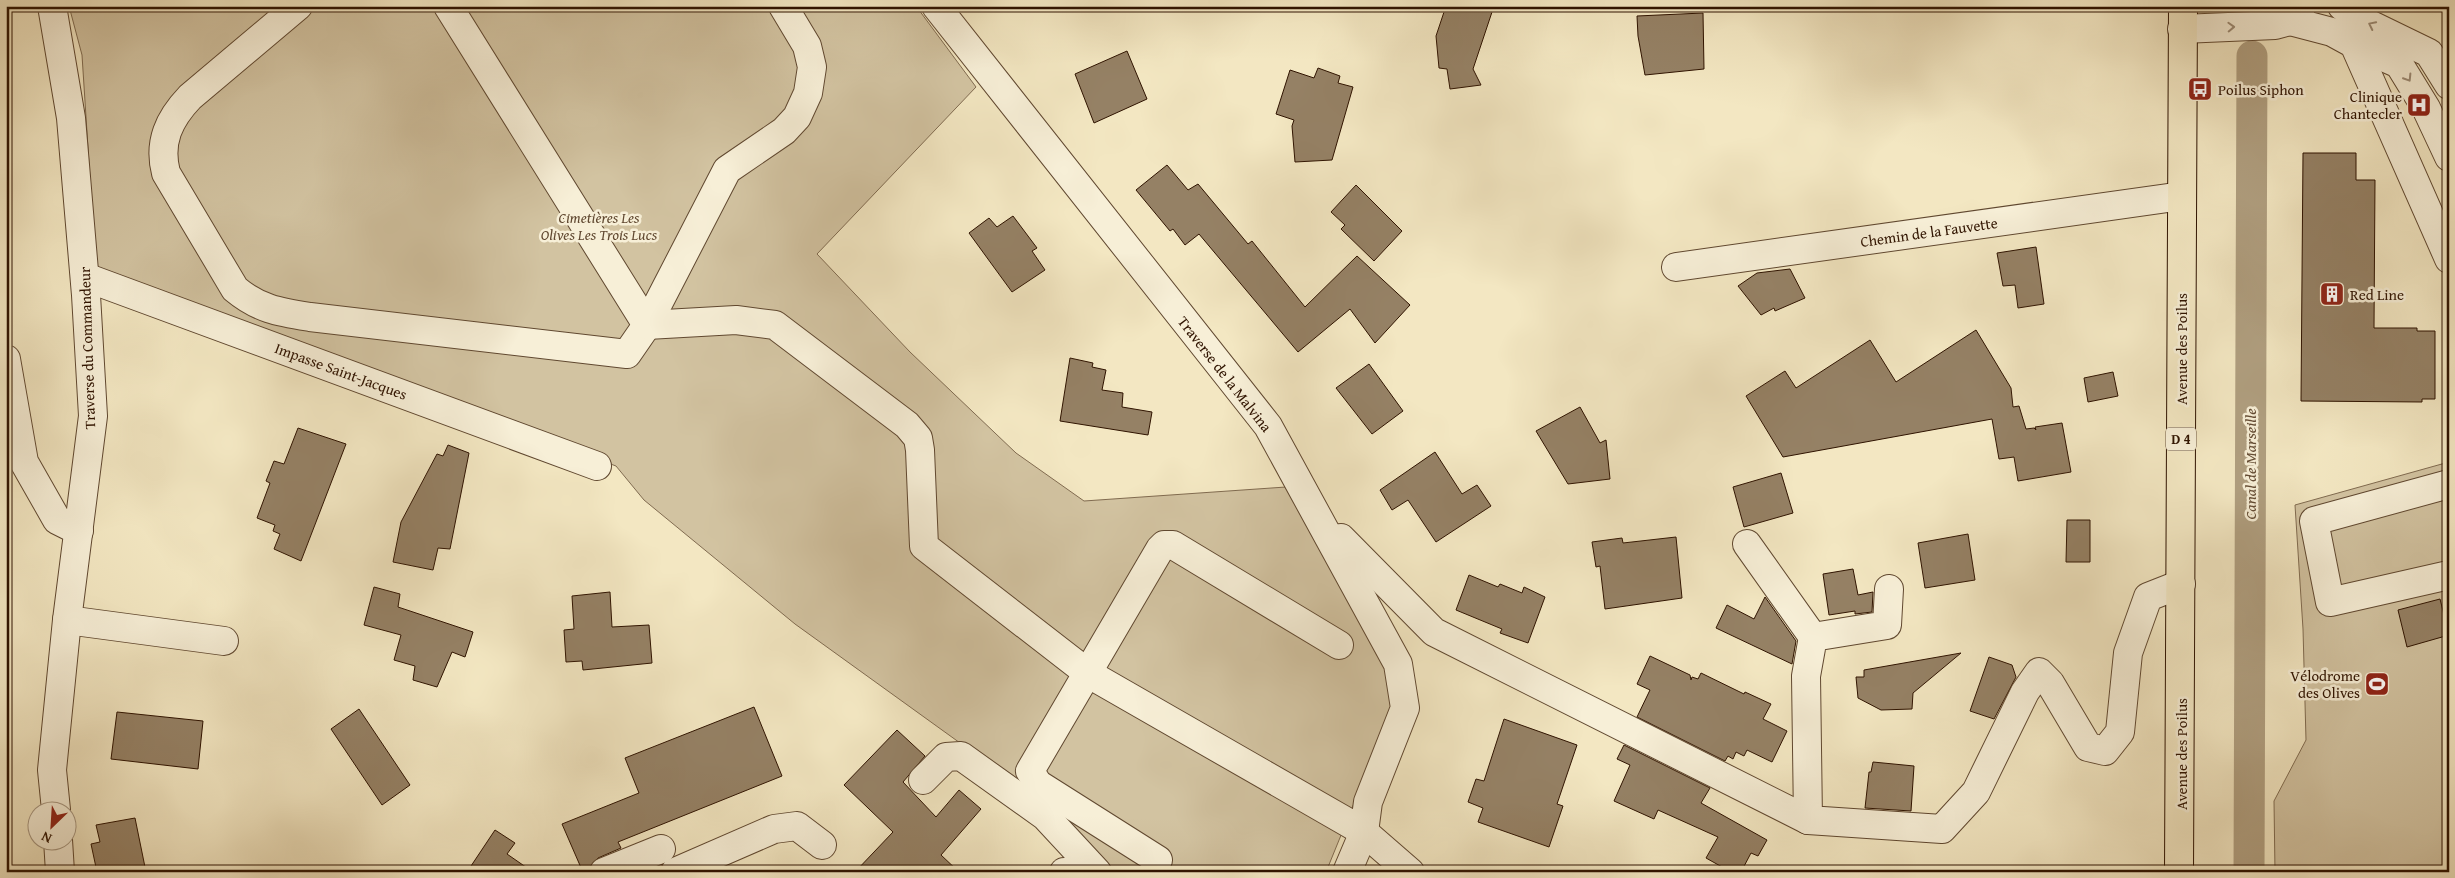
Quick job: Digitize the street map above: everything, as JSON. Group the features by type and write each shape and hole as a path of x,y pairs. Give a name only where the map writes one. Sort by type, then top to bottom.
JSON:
{"main road":[{"name":"Avenue des Poilus","path":"2179,872 2183,18"}],"street":[{"name":"Traverse du Commandeur","path":"52,6 71,118 85,277 92,416 67,620 52,770 55,800"},
{"path":"298,6 190,96 168,125 164,141 162,158 166,173 234,289 249,301 268,309 310,317 627,354 646,325 727,170 784,131 797,118 808,93 812,67 807,46 783,6"},
{"path":"448,6 646,325"},
{"name":"Traverse de la Malvina","path":"936,6 1268,426 1398,664 1405,708 1368,802 1364,832 1347,872"},
{"path":"2342,6 2358,18 2429,53 2449,85"},
{"path":"2183,18 2275,25 2295,14 2399,64 2426,108 2449,157"},
{"path":"2354,44 2449,259"},
{"name":"Chemin de la Fauvette","path":"1676,267 2182,196"},
{"name":"Impasse Saint-Jacques","path":"85,277 597,466"},
{"path":"646,325 736,320 775,325 907,425 918,438 924,546 1089,674 1364,832 1410,872"},
{"path":"6,359 24,462 57,520 79,531"},
{"path":"2449,484 2314,521 2330,602 2449,575"},
{"path":"1314,509 1434,632 1808,820 1942,829 1976,792 2025,692 2039,672 2050,683 2088,747 2106,751 2120,732 2128,653 2148,597 2181,584"},
{"path":"1158,860 1038,784 1030,771 1089,674 1160,549 1168,544 1173,545 1340,645"},
{"path":"1747,544 1813,637 1806,676 1808,820"},
{"path":"1813,637 1887,625 1889,589"},
{"path":"67,620 224,641"},
{"path":"923,780 946,757 961,756 1045,816 1097,872"},
{"path":"675,872 774,829 797,826 822,845"},
{"path":"604,872 661,849"},
{"path":"59,850 60,872"},
{"path":"1064,872 1078,872"}],"green space":[{"name":"Cimetières Les Olives Les Trois Lucs","path":"69,6 916,6 976,87 817,254 910,352 1016,453 1084,501 1286,487 1390,662 1392,710 1326,872 1109,872 1053,810 795,624 644,500 616,466 96,272 82,55"},
{"name":"Vélodrome des Olives","path":"2449,462 2449,872 2275,872 2274,801 2306,740 2303,629 2295,505"}],"building":[{"path":"1446,6 1494,6 1473,69 1481,85 1450,89 1447,69 1439,68 1436,36"},
{"path":"1703,13 1704,69 1645,75 1638,36 1637,16"},
{"path":"1127,51 1147,99 1094,123 1075,74"},
{"path":"1318,68 1340,76 1338,83 1353,87 1332,160 1295,162 1292,126 1294,120 1276,114 1290,70 1314,78"},
{"name":"Red Line","path":"2303,153 2356,153 2356,180 2375,180 2374,328 2417,328 2417,331 2435,331 2435,399 2422,399 2422,402 2301,401"},
{"path":"1167,165 1188,190 1198,184 1248,244 1252,241 1305,307 1357,256 1410,305 1375,343 1350,309 1298,352 1199,234 1185,245 1173,229 1170,231 1136,190"},
{"path":"1356,185 1402,231 1374,261 1341,229 1345,225 1331,212"},
{"path":"1013,216 1037,248 1032,251 1045,270 1012,292 969,233 989,218 997,227"},
{"path":"2036,247 2044,304 2018,308 2015,285 2003,286 1997,253"},
{"path":"1790,269 1805,298 1775,311 1774,308 1761,315 1738,286 1757,273"},
{"path":"1976,330 2011,388 2013,407 2019,406 2026,429 2034,428 2036,430 2035,427 2062,423 2071,472 2018,481 2014,457 1999,459 1992,419 1783,457 1746,396 1785,371 1796,388 1870,340 1896,382"},
{"path":"1070,358 1093,363 1092,367 1106,370 1102,390 1123,393 1122,407 1152,412 1148,435 1060,421"},
{"path":"1369,364 1403,411 1372,434 1336,388"},
{"path":"2113,372 2118,396 2088,402 2084,378"},
{"path":"1580,407 1600,443 1606,440 1610,479 1568,484 1536,431"},
{"path":"298,428 346,444 301,561 274,549 280,534 273,531 275,525 257,518 270,483 266,481 274,461 284,464"},
{"path":"448,445 469,453 450,549 438,548 433,570 393,562 401,522 437,454 443,456"},
{"path":"1435,452 1462,494 1477,485 1491,506 1436,542 1408,500 1392,510 1380,490"},
{"path":"1781,473 1793,513 1744,527 1733,487"},
{"path":"2067,520 2090,520 2090,562 2066,562"},
{"path":"1968,534 1975,580 1925,588 1918,543"},
{"path":"1676,537 1682,598 1605,609 1600,566 1596,567 1592,542 1622,538 1623,543"},
{"path":"1853,569 1858,595 1873,592 1872,612 1855,614 1855,611 1829,615 1823,574"},
{"path":"1469,575 1498,587 1500,584 1522,593 1524,587 1545,597 1528,643 1500,633 1502,629 1456,610"},
{"path":"374,587 400,594 398,607 473,632 465,657 452,652 437,687 413,680 415,666 394,660 401,635 364,625"},
{"path":"610,592 612,627 649,625 652,663 583,670 582,661 566,662 564,630 574,629 572,596"},
{"path":"1765,597 1796,641 1792,664 1716,628 1727,605 1754,619"},
{"path":"2440,599 2449,635 2407,647 2398,610"},
{"path":"1961,653 1913,693 1912,709 1881,710 1858,698 1856,677 1864,677 1864,670"},
{"path":"1650,656 1690,675 1691,680 1692,677 1698,679 1701,673 1744,694 1745,692 1771,704 1763,719 1787,731 1772,762 1747,750 1744,756 1736,752 1733,759 1728,756 1725,761 1637,717 1650,690 1637,684"},
{"path":"1989,657 2012,665 2016,677 1994,719 1970,711"},
{"path":"754,707 782,776 618,842 621,848 598,858 590,867 582,870 562,824 639,793 625,758"},
{"path":"359,709 410,785 382,805 331,729"},
{"path":"117,712 203,721 198,769 111,759"},
{"path":"1504,719 1577,745 1557,804 1563,806 1549,847 1478,822 1483,808 1468,802 1476,779 1484,781"},
{"path":"897,730 925,756 903,782 936,817 959,790 981,809 941,855 959,872 855,872 893,832 844,785"},
{"path":"1624,745 1710,788 1701,803 1767,840 1758,856 1751,853 1741,872 1731,872 1706,858 1718,837 1658,810 1654,819 1614,801 1630,765 1617,759"},
{"path":"1873,762 1914,766 1911,811 1865,808 1869,772 1871,772"},
{"path":"135,818 146,872 97,872 91,844 100,842 96,825"},
{"path":"495,830 515,843 507,854 533,872 467,872"}],"waterway":[{"name":"Canal de Marseille","path":"2249,872 2252,56"}],"place":[{"name":"Poilus Siphon","path":"2200,89"},
{"name":"Clinique Chantecler","path":"2419,105"},
{"name":"Red Line","path":"2332,294"},
{"name":"Vélodrome des Olives","path":"2377,684"}]}
